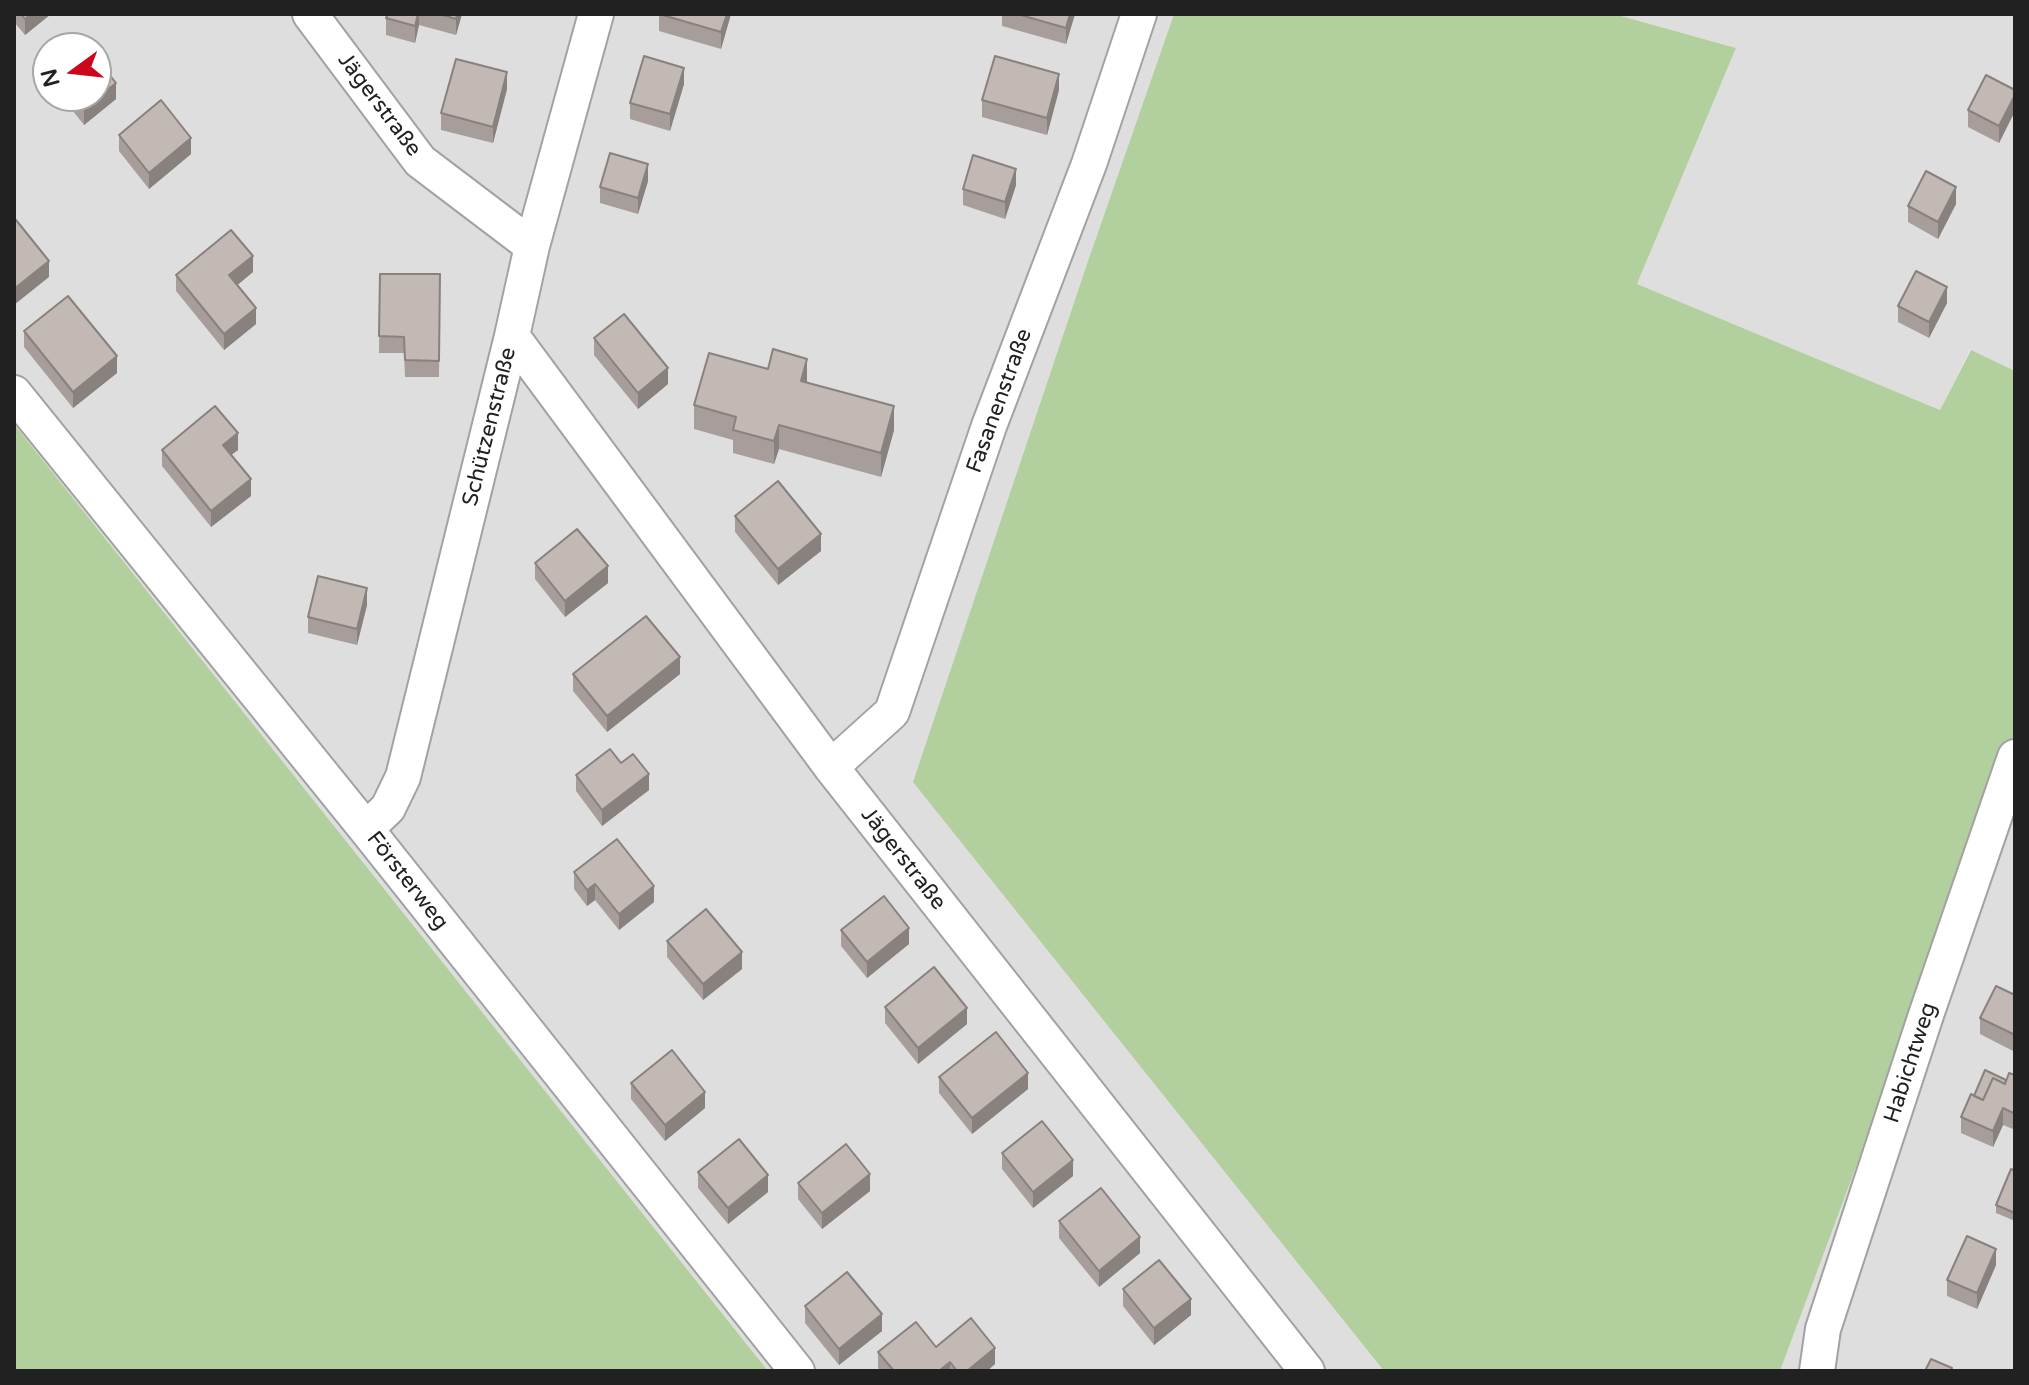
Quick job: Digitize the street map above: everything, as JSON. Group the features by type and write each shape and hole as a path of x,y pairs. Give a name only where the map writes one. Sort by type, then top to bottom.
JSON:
{"street":[{"name":"Jägerstraße","path":"310,14 420,161 532,246"},
{"name":"Schützenstraße","path":"366,829 388,808 403,777 532,246 596,14"},
{"name":"Fasanenstraße","path":"831,767 892,712 989,426 1089,164 1139,14"},
{"name":"Jägerstraße","path":"512,336 831,767 1307,1371"},
{"name":"Försterweg","path":"14,393 797,1371"},
{"name":"Habichtweg","path":"1817,1371 1823,1329 2015,757"}],"shaded area":[{"path":"14,14 1174,14 914,782 1384,1371 768,1371 14,424"},
{"path":"1614,14 2015,14 2015,371 1970,350 1940,410 1637,284 1736,48"},
{"path":"2015,740 2015,1371 1780,1371"}],"green space":[{"path":"1174,14 1614,14 1736,48 1637,284 1940,410 1971,350 2015,371 2015,740 1780,1371 1384,1371 913,782"},
{"path":"14,424 768,1371 14,1371"}],"building":[{"path":"388,14 418,14 415,26 386,18"},
{"path":"439,14 457,14 456,19"},
{"path":"659,14 727,14 721,32"},
{"path":"1017,14 1070,14 1066,28"},
{"path":"644,56 684,68 670,114 630,103"},
{"path":"995,56 1059,74 1047,118 982,100"},
{"path":"456,59 507,72 493,127 441,113"},
{"path":"1986,75 2015,90 1999,126 1968,110"},
{"path":"161,100 191,138 149,173 119,135"},
{"path":"610,153 648,164 638,198 600,187"},
{"path":"973,155 1016,169 1005,202 963,189"},
{"path":"1926,171 1956,187 1938,222 1908,206"},
{"path":"14,221 49,261 14,289"},
{"path":"231,230 253,256 229,275 256,308 224,334 176,275"},
{"path":"1916,271 1947,287 1929,322 1898,306"},
{"path":"380,274 440,274 439,361 405,360 404,337 379,336"},
{"path":"68,296 117,356 73,392 24,331"},
{"path":"624,314 668,368 638,393 594,338"},
{"path":"773,349 807,359 801,381 894,406 881,453 779,425 774,441 733,430 736,417 694,405 709,353 768,369"},
{"path":"215,406 238,433 223,445 251,479 211,511 162,450"},
{"path":"778,481 821,534 778,569 735,516"},
{"path":"577,529 608,566 565,601 535,563"},
{"path":"318,576 367,588 357,629 308,617"},
{"path":"646,616 680,657 607,716 573,674"},
{"path":"610,749 621,763 633,754 649,774 602,810 576,775"},
{"path":"617,839 654,886 619,914 595,884 587,890 574,872"},
{"path":"884,896 909,928 867,962 841,930"},
{"path":"706,909 742,952 703,984 667,941"},
{"path":"934,967 967,1008 918,1048 885,1007"},
{"path":"1996,986 2015,995 2015,1035 1980,1018"},
{"path":"996,1032 1028,1073 972,1118 939,1077"},
{"path":"672,1050 705,1092 665,1125 631,1083"},
{"path":"1985,1070 2006,1080 2005,1084 1993,1078 1983,1100 1974,1096"},
{"path":"2009,1073 2015,1075 2013,1113 2003,1108 1993,1131 1961,1117 1971,1094 1983,1100 1993,1078 2005,1084"},
{"path":"1042,1121 1073,1160 1033,1192 1002,1153"},
{"path":"739,1139 768,1175 728,1208 698,1172"},
{"path":"846,1144 870,1174 822,1213 798,1183"},
{"path":"2011,1169 2015,1171 2015,1213 1996,1205"},
{"path":"1101,1188 1140,1237 1099,1271 1059,1221"},
{"path":"1967,1236 1996,1249 1977,1293 1947,1280"},
{"path":"1159,1260 1191,1299 1154,1328 1123,1289"},
{"path":"847,1272 882,1314 839,1349 805,1306"},
{"path":"971,1318 995,1348 967,1371 957,1371 950,1362 939,1371 894,1371 878,1352 916,1322 936,1347"},
{"path":"1931,1359 1952,1368 1950,1371 1925,1371"}]}
